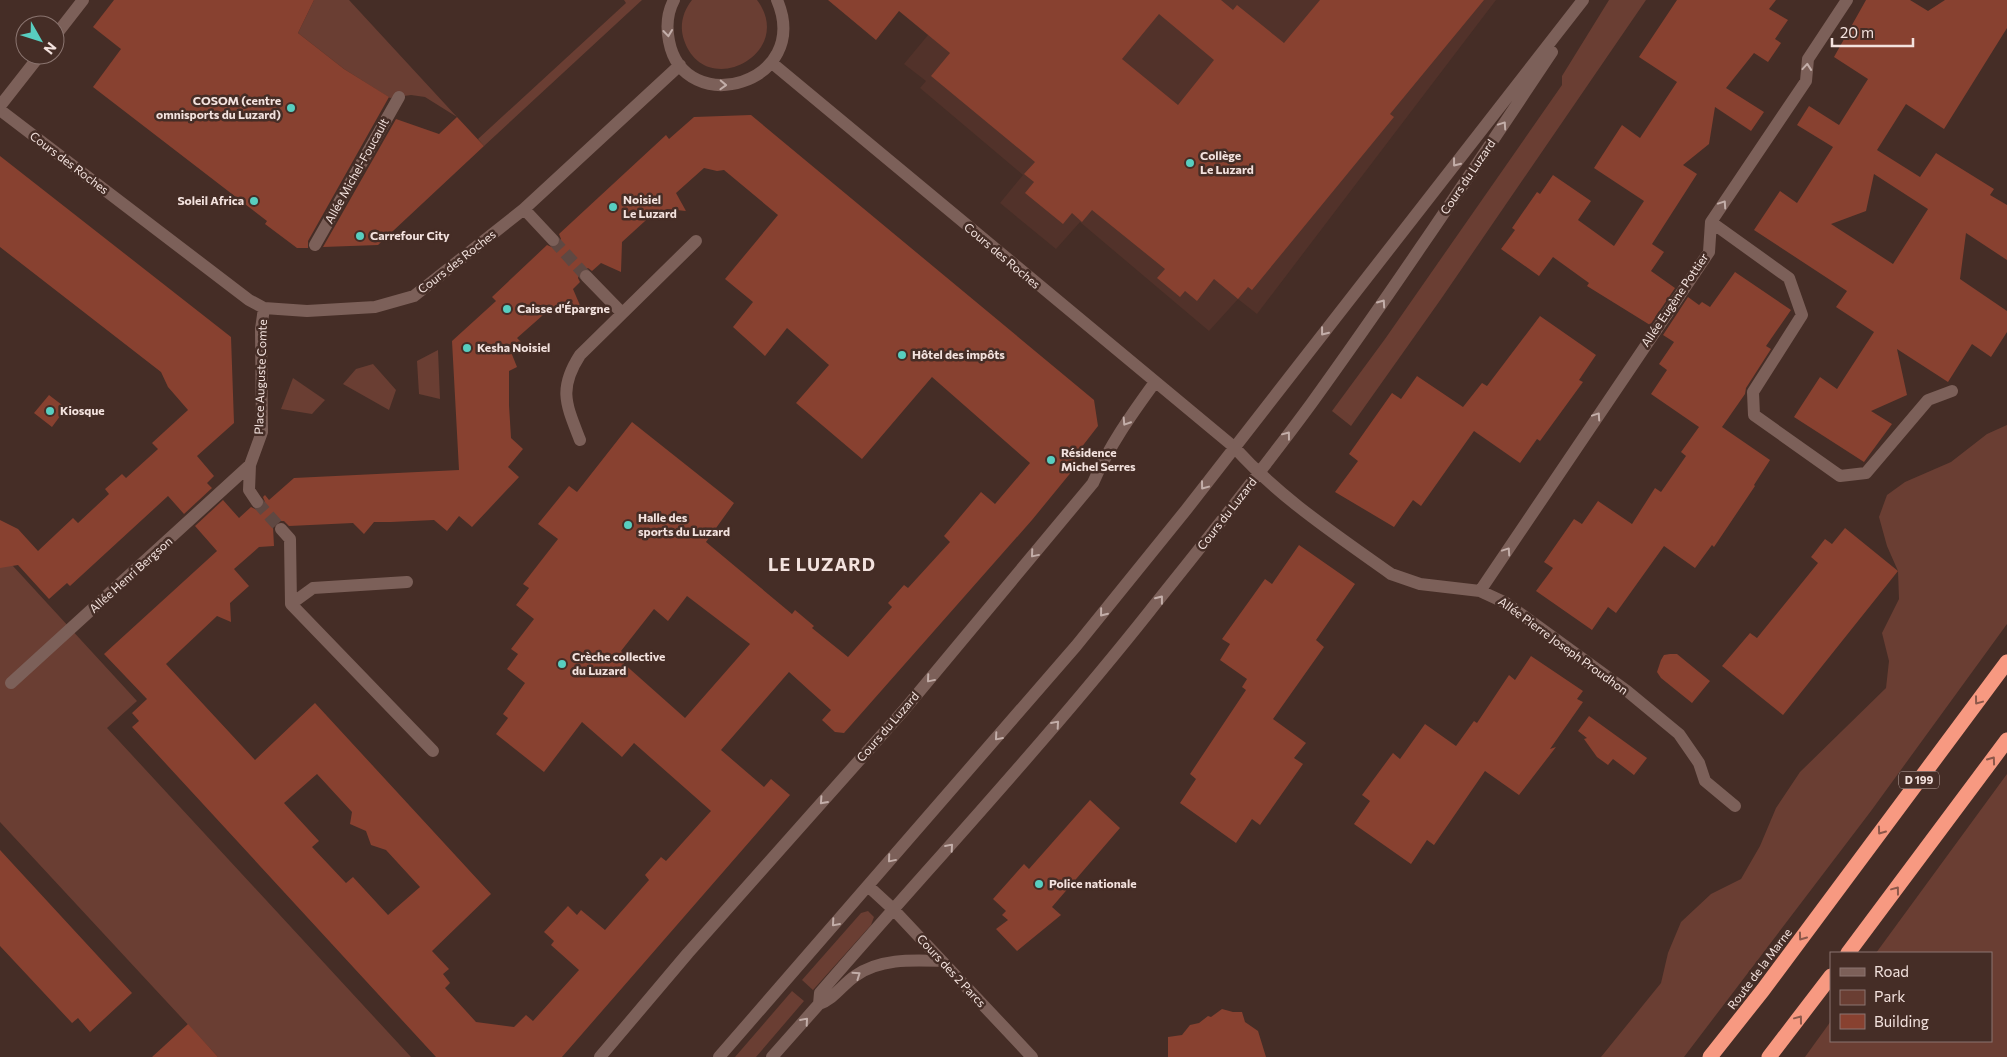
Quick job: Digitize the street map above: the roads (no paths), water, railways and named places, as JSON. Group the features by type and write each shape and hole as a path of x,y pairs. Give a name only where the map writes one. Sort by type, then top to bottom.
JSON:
{"highway":[{"name":"Route de la Marne","path":"1710,1057 1763,990 2007,662"},
{"path":"1849,952 2007,740"},
{"path":"1769,1057 1830,977"}],"street":[{"path":"65,23 83,0"},
{"path":"674,0 669,10 667,29 670,48 680,65 693,76 709,84 726,86 744,83 759,75 772,63 780,48 784,30 782,12 777,0"},
{"name":"Cours du Luzard","path":"718,1057 1076,646 1585,0"},
{"name":"Cours du Luzard","path":"772,1057 819,1004 820,993 893,909 942,857 1078,699 1258,474 1310,405 1414,258 1585,0"},
{"path":"1847,0 1808,59 1806,81 1711,222 1789,278 1802,315 1753,392 1754,415 1840,476 1866,473 1928,400 1952,390"},
{"name":"Cours des Roches","path":"772,63 1234,447"},
{"path":"0,106 32,65"},
{"name":"Cours des Roches","path":"0,110 249,300 264,308 306,311 375,308 414,296 524,209 680,65"},
{"name":"Allée Michel-Foucault","path":"315,245 399,97"},
{"path":"524,209 552,240"},
{"name":"Allée Eugène Pottier","path":"1480,591 1709,252 1711,222"},
{"path":"580,440 566,394 568,373 580,355 696,241"},
{"path":"586,276 622,313"},
{"name":"Place Auguste Comte","path":"256,502 249,490 250,465 262,432 261,329 264,308"},
{"name":"Cours du Luzard","path":"600,1057 688,953 910,702 1093,483 1114,441 1155,382"},
{"name":"Cours du Luzard","path":"1234,447 1258,474"},
{"name":"Allée Henri Bergson","path":"11,683 250,465"},
{"name":"Allée Pierre Joseph Proudhon","path":"1258,474 1291,503 1391,574 1420,584 1480,591 1506,603 1627,691 1679,734 1698,763 1705,780 1735,806"},
{"path":"281,529 290,539 291,604 433,751"},
{"path":"291,604 313,588 407,582"},
{"name":"Cours des 2 Parcs","path":"868,886 893,909 1032,1057"},
{"path":"819,1004 829,1001 854,976 873,966 893,961 942,961"}],"tunnel":[{"path":"553,240 586,276"},
{"path":"257,502 281,529"}],"place":[{"name":"COSOM (centre omnisports du Luzard)","path":"291,108"},
{"name":"Collège Le Luzard","path":"1190,163"},
{"name":"Soleil Africa","path":"254,201"},
{"name":"Noisiel Le Luzard","path":"613,207"},
{"name":"Carrefour City","path":"360,236"},
{"name":"Caisse d'Épargne","path":"507,309"},
{"name":"Kesha Noisiel","path":"467,348"},
{"name":"Hôtel des impôts","path":"902,355"},
{"name":"Kiosque","path":"50,411"},
{"name":"Résidence Michel Serres","path":"1051,460"},
{"name":"Halle des sports du Luzard","path":"628,525"},
{"name":"Crèche collective du Luzard","path":"562,664"},
{"name":"Police nationale","path":"1039,884"}],"district":[{"name":"LE LUZARD","path":"822,565"}]}
